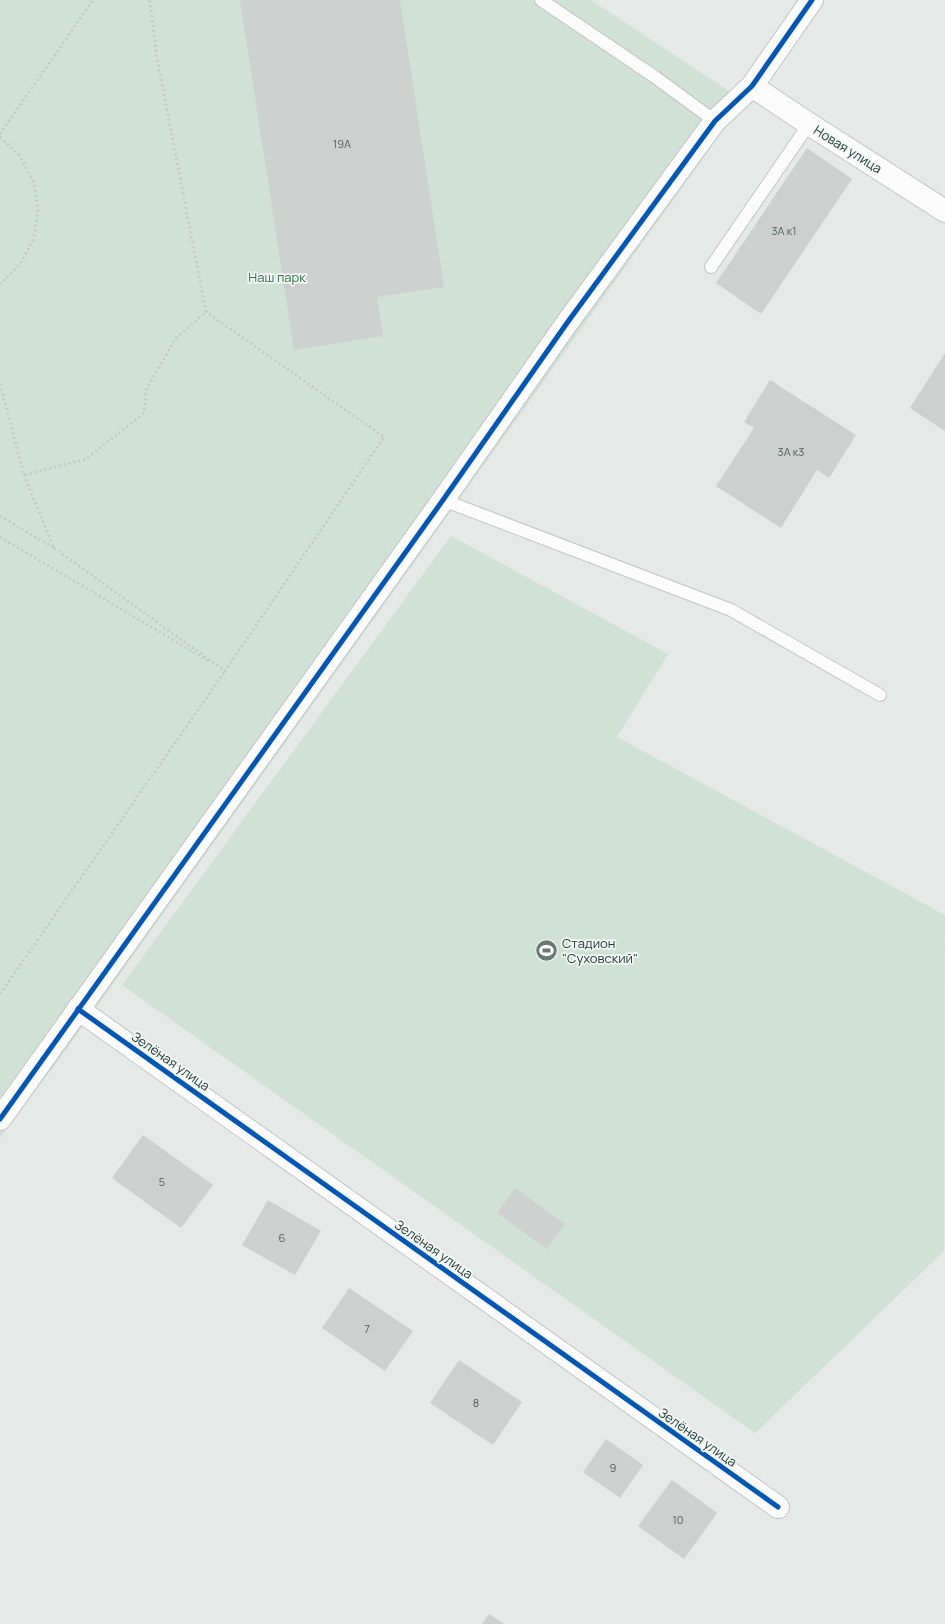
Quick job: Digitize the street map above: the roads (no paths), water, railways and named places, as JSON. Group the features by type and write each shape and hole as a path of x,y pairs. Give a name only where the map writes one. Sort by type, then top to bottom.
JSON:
{"street":[{"path":"0,1119 443,500 567,323 715,121 752,86 812,0"},
{"name":"Новая улица","path":"752,86 808,124 945,211"},
{"name":"Зелёная улица","path":"78,1009 778,1507"}],"lane":[{"path":"541,0 655,77 715,121"},
{"path":"711,267 808,124"},
{"path":"443,500 731,610 812,658 880,695"}],"place":[{"name":"Стадион \"Суховский\"","path":"546,950"}],"park label":[{"name":"Наш парк","path":"277,277"}]}
